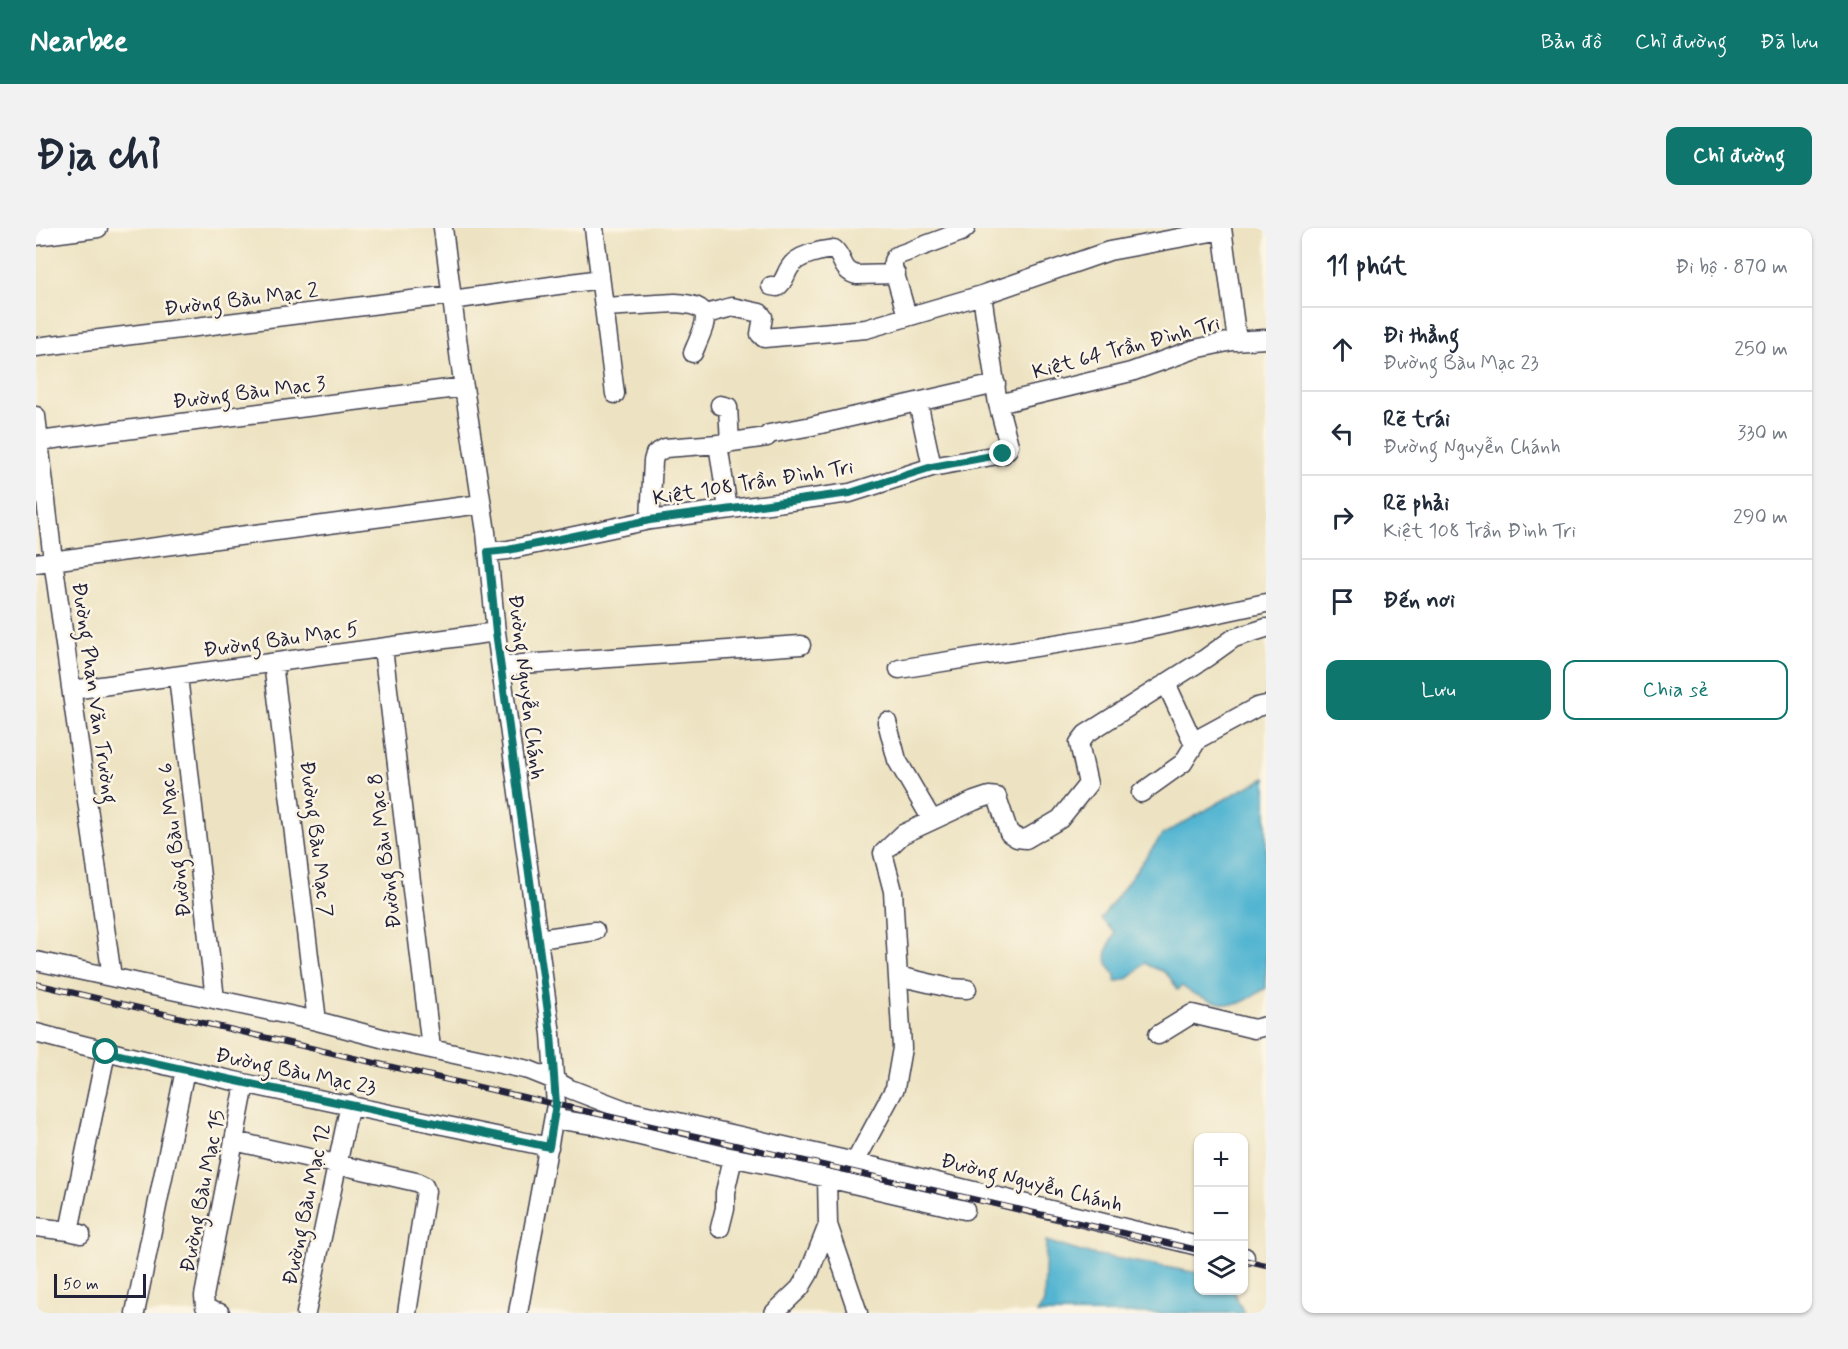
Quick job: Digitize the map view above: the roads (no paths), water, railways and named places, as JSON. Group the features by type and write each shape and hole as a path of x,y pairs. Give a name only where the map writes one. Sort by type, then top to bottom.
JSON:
{"street":[{"path":"36,236 98,228"},
{"name":"Đường Nguyễn Chánh","path":"443,228 551,1034 556,1104 518,1313"},
{"path":"594,228 615,394"},
{"path":"907,316 893,261 896,256 961,232 966,228"},
{"path":"706,314 732,307 760,313 764,317 760,334 764,338 866,329 981,295 1109,251 1222,229 1237,341"},
{"path":"771,286 777,287 782,284 792,263 828,249 838,252 843,265 851,273 857,275 896,274"},
{"path":"451,298 600,279"},
{"name":"Kiệt 108 Trần Đình Tri","path":"488,552 508,550 650,520 850,493 932,467 1003,454 1008,449 981,295"},
{"name":"Đường Bàu Mạc 2","path":"36,347 451,298"},
{"path":"604,307 686,303 701,309 706,314 706,321 693,353"},
{"name":"Kiệt 64 Trần Đình Tri","path":"999,404 1131,372 1195,349 1237,341 1266,339"},
{"path":"650,520 652,461 659,450 724,444 767,437 770,434 996,384"},
{"name":"Đường Bàu Mạc 3","path":"39,441 464,387"},
{"path":"918,402 932,467"},
{"path":"720,405 728,406 724,444 728,509"},
{"name":"Đường Phan Văn Trường","path":"36,416 45,562 72,690 112,977"},
{"path":"45,562 481,504"},
{"path":"899,669 1130,632 1266,603"},
{"path":"855,1162 895,1088 902,1048 893,891 883,853 903,834 989,796 997,797 1009,833 1026,840 1060,819 1088,784 1079,743 1086,734 1234,638 1266,628"},
{"name":"Đường Bàu Mạc 5","path":"72,690 496,632"},
{"path":"501,667 801,645"},
{"name":"Đường Bàu Mạc 8","path":"383,648 430,1048"},
{"name":"Đường Bàu Mạc 7","path":"273,663 317,1021"},
{"name":"Đường Bàu Mạc 6","path":"178,676 215,999"},
{"path":"1166,683 1194,744"},
{"path":"1141,793 1184,763 1198,739 1266,705"},
{"path":"887,722 897,760 932,820"},
{"path":"538,939 595,931"},
{"path":"36,961 317,1021 389,1040 529,1070 554,1080"},
{"path":"898,976 950,988 967,989"},
{"path":"1158,1035 1192,1014 1254,1029 1266,1026"},
{"name":"Đường Bàu Mạc 23","path":"36,1033 106,1052 245,1084 549,1147"},
{"path":"36,1227 75,1233 106,1052"},
{"path":"135,1313 185,1070"},
{"name":"Đường Nguyễn Chánh","path":"554,1080 570,1089 625,1110 855,1162 1194,1245"},
{"name":"Đường Bàu Mạc 15","path":"213,1310 204,1296 245,1084"},
{"name":"Đường Bàu Mạc 12","path":"306,1313 350,1104"},
{"name":"Đường Nguyễn Chánh","path":"555,1119 594,1125 965,1210"},
{"path":"234,1141 416,1182 424,1186 426,1191 407,1313"},
{"path":"720,1228 725,1208 725,1191 733,1158"},
{"path":"827,1178 828,1225 858,1313"},
{"path":"775,1313 800,1288 809,1273 828,1225"}],"water":[{"path":"1266,778 1266,988 1240,1003 1216,1002 1200,997 1182,986 1177,990 1166,974 1145,963 1129,978 1116,982 1106,957 1115,933 1101,919 1162,835"},
{"path":"1046,1241 1081,1252 1194,1272 1194,1295 1235,1295 1244,1313 1037,1313 1044,1303"}],"railway":[{"path":"36,984 1194,1249"},
{"path":"1248,1261 1266,1265"}]}
